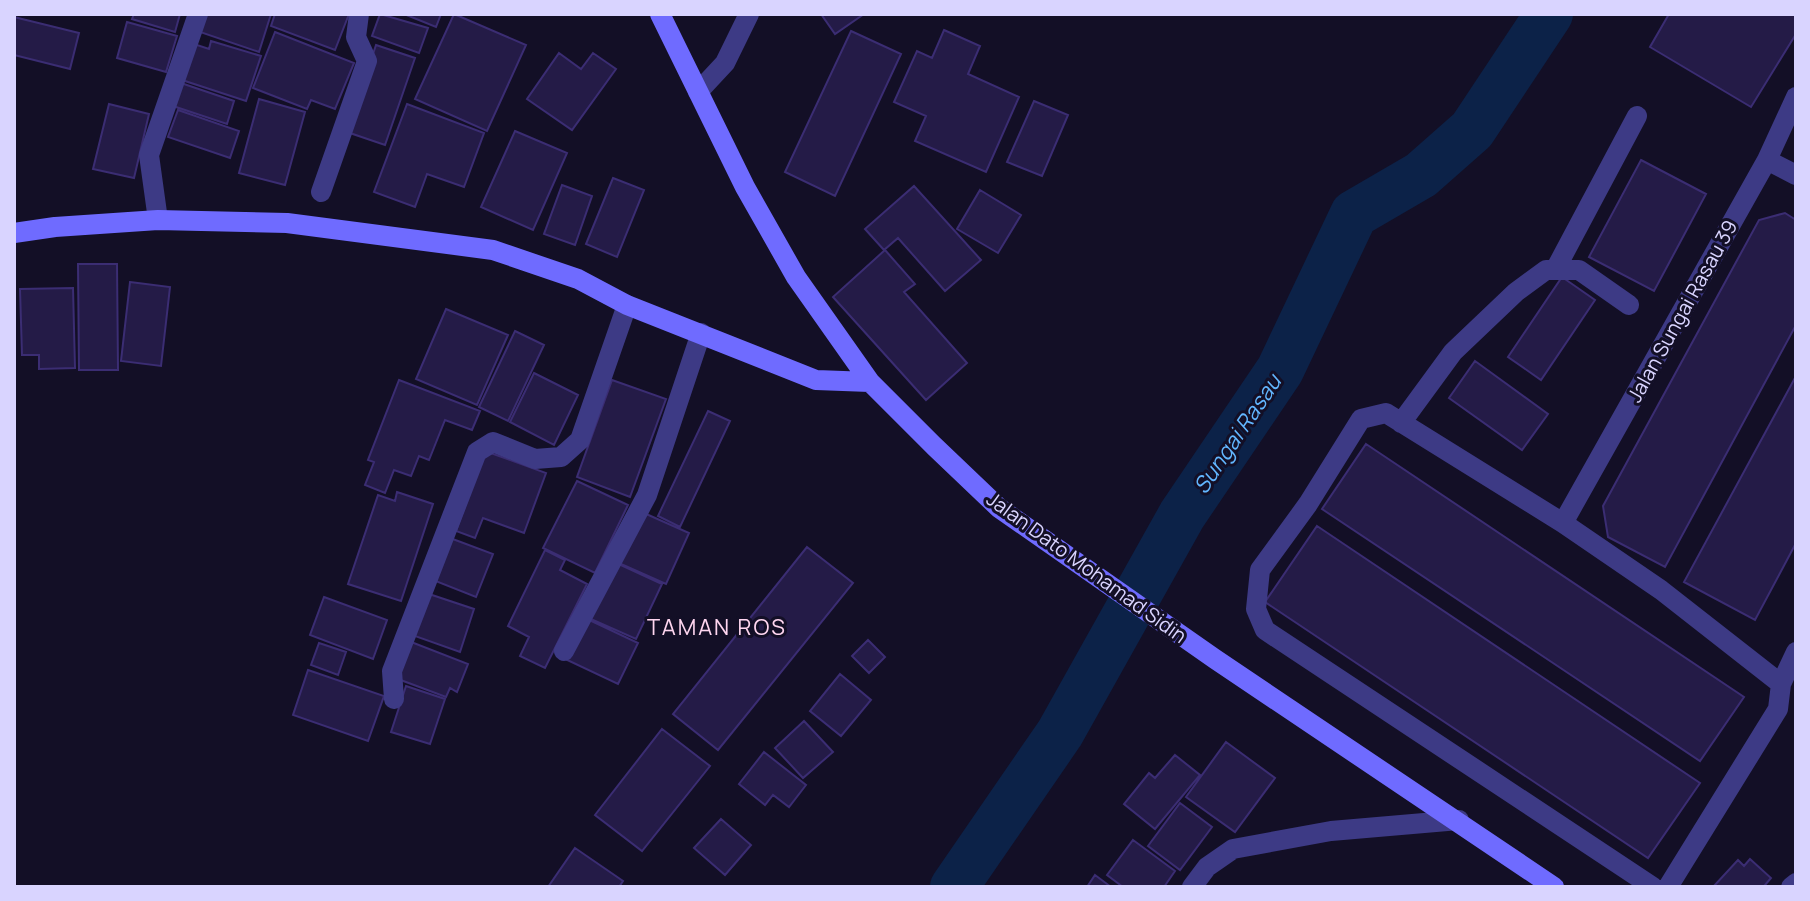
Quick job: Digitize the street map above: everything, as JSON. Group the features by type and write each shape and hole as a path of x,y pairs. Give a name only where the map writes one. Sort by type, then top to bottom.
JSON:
{"main road":[{"name":"Jalan Dato Mohamad Sidin","path":"660,14 745,187 796,277 870,382 999,508 1215,659 1459,820 1554,887"},
{"path":"14,233 158,220 287,223 493,250 578,279 627,305 816,380 870,382"}],"street":[{"path":"158,220 149,155 198,14"},
{"path":"321,192 367,61 356,37 359,14"},
{"path":"698,92 725,63 749,14"},
{"name":"Jalan Sungai Rasau 39","path":"1563,523 1767,160 1796,97"},
{"path":"1555,270 1637,116"},
{"path":"1767,160 1796,175"},
{"path":"1401,423 1453,352 1516,292 1546,270 1579,270 1629,305"},
{"path":"394,699 392,671 477,452 493,442 535,459 561,457 580,440 627,305"},
{"path":"564,651 647,495 701,333"},
{"path":"1653,887 1265,630 1256,609 1260,570 1308,504 1361,419 1386,413 1563,523 1661,590 1781,684"},
{"path":"1668,887 1778,709 1781,684 1796,652"},
{"path":"1192,887 1207,867 1233,849 1331,831 1459,820"}],"building":[{"path":"134,14 180,14 175,32 132,19"},
{"path":"203,14 271,14 259,52 197,31"},
{"path":"275,14 349,14 335,50 271,26"},
{"path":"380,14 428,28 419,53 372,36"},
{"path":"404,14 441,14 436,27"},
{"path":"454,14 526,45 487,131 415,99"},
{"path":"821,14 864,14 835,34"},
{"path":"1669,14 1796,14 1796,34 1751,107 1650,47"},
{"path":"14,17 79,33 70,69 14,55"},
{"path":"127,22 177,36 166,72 117,58"},
{"path":"944,30 980,46 968,74 1019,97 986,172 915,141 926,116 894,102 917,51 932,58"},
{"path":"851,31 901,54 835,196 785,172"},
{"path":"275,32 354,63 335,109 311,100 307,109 253,88"},
{"path":"211,41 261,56 246,101 182,80 194,44 209,49"},
{"path":"376,45 415,58 385,145 347,132"},
{"path":"559,53 581,69 593,53 616,69 572,130 527,99"},
{"path":"178,82 234,101 227,124 170,105"},
{"path":"259,99 305,112 285,185 239,173"},
{"path":"1034,101 1068,115 1042,176 1007,162"},
{"path":"109,104 149,114 134,178 93,169"},
{"path":"407,104 484,133 464,187 427,174 415,207 374,192"},
{"path":"178,110 239,131 230,158 168,137"},
{"path":"515,131 567,153 533,230 481,207"},
{"path":"1641,160 1706,194 1654,291 1589,257"},
{"path":"613,178 644,190 617,257 586,244"},
{"path":"562,185 592,196 575,245 544,234"},
{"path":"914,186 981,260 945,291 898,238 884,250 865,229"},
{"path":"980,190 1021,215 998,253 957,229"},
{"path":"1785,213 1796,220 1796,325 1665,567 1608,537 1603,506 1759,220"},
{"path":"885,250 915,284 904,292 967,363 926,400 833,297"},
{"path":"78,264 117,264 118,370 79,370"},
{"path":"1562,277 1595,300 1541,380 1508,357"},
{"path":"130,282 170,287 161,366 121,361"},
{"path":"73,288 75,368 39,369 39,355 22,355 20,289"},
{"path":"446,309 508,335 477,405 416,379"},
{"path":"515,331 544,345 508,421 479,407"},
{"path":"1475,361 1548,414 1522,450 1449,398"},
{"path":"534,373 578,395 554,445 510,422"},
{"path":"1796,376 1796,543 1755,620 1684,582"},
{"path":"399,380 480,411 472,430 445,420 429,460 419,456 411,476 394,470 385,493 365,485 374,462 368,460"},
{"path":"612,380 666,399 630,497 577,477"},
{"path":"708,411 730,421 680,527 658,516"},
{"path":"1366,444 1744,697 1700,761 1322,509"},
{"path":"485,451 546,473 524,533 483,518 475,538 456,531"},
{"path":"577,481 628,505 595,573 543,548"},
{"path":"397,492 433,504 401,601 348,584 378,495 395,501"},
{"path":"635,509 689,533 666,584 612,560"},
{"path":"1317,526 1700,783 1648,858 1265,602"},
{"path":"450,538 493,554 476,597 433,580"},
{"path":"807,547 853,583 718,750 673,714"},
{"path":"545,550 565,560 560,570 587,584 545,668 520,656 529,637 508,626"},
{"path":"610,560 662,584 636,639 584,616"},
{"path":"426,593 474,609 460,652 412,635"},
{"path":"324,597 387,620 373,659 310,635"},
{"path":"583,617 638,643 618,684 563,658"},
{"path":"406,640 468,664 457,692 450,688 446,697 398,679"},
{"path":"868,640 885,657 869,673 852,656"},
{"path":"319,643 346,652 338,675 311,665"},
{"path":"308,670 384,696 368,741 293,715"},
{"path":"840,674 871,700 841,736 810,711"},
{"path":"406,686 445,699 430,744 391,732"},
{"path":"804,721 833,752 803,778 775,748"},
{"path":"662,729 710,766 642,851 595,815"},
{"path":"1226,742 1275,778 1235,832 1186,797"},
{"path":"764,752 806,785 789,807 773,795 765,805 739,784"},
{"path":"1175,755 1200,775 1155,829 1124,804 1149,773 1155,778"},
{"path":"1180,803 1212,827 1180,870 1148,846"},
{"path":"721,819 751,845 725,875 694,848"},
{"path":"1133,840 1175,871 1164,887 1123,887 1107,875"},
{"path":"575,848 623,881 619,887 548,887"},
{"path":"1750,859 1771,878 1765,885 1767,887 1713,887 1738,860 1744,866"},
{"path":"1095,875 1111,887 1087,887"}],"waterway":[{"name":"Sungai Rasau","path":"954,887 1060,733 1182,515 1280,370 1354,214 1421,175 1472,130 1549,14"}],"district":[{"name":"TAMAN ROS","path":"717,627"}]}
